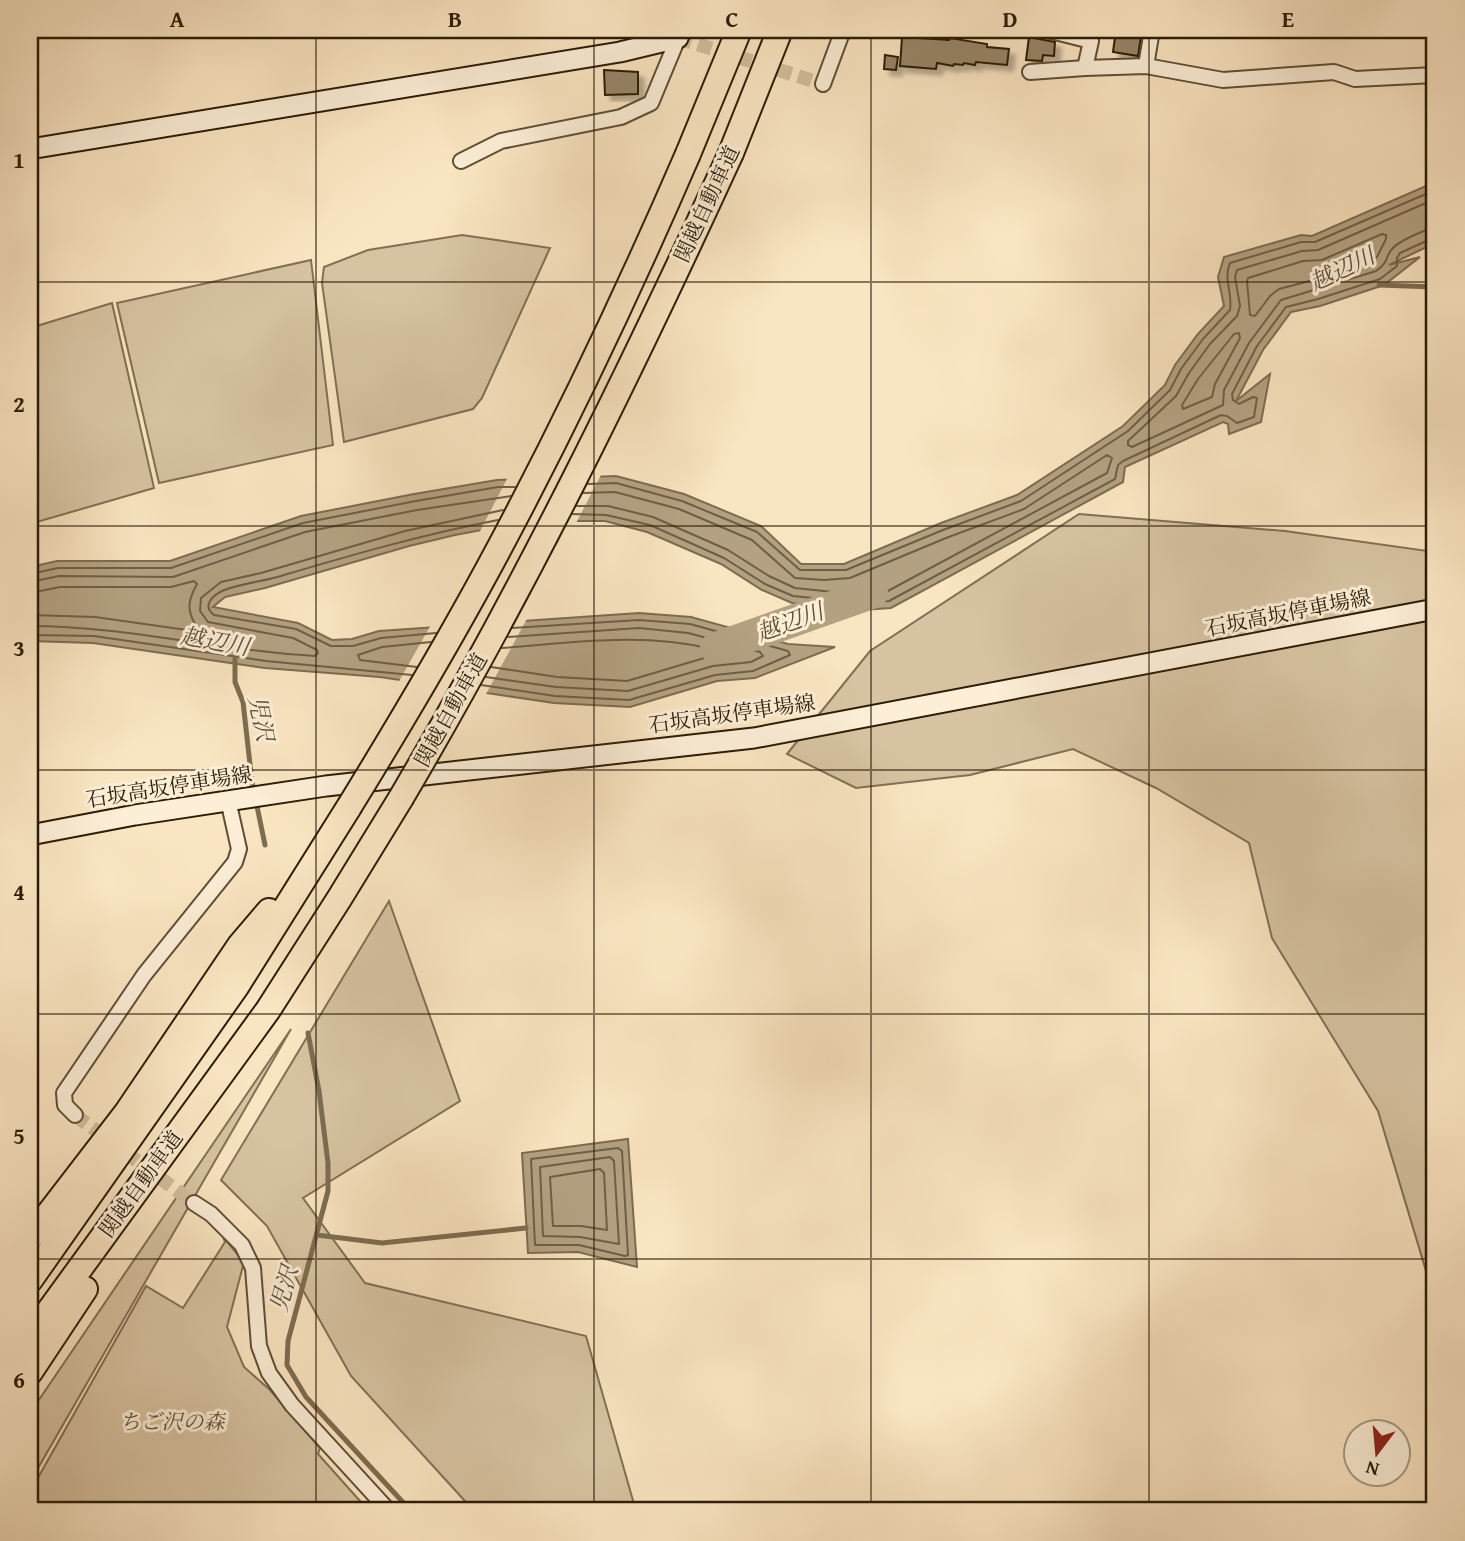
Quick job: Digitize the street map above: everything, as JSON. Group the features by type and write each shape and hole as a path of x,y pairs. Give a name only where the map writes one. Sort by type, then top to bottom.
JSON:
{"highway":[{"name":"関越自動車道","path":"30,1280 213,1021 328,843 488,569 614,316 688,154 739,30"},
{"name":"関越自動車道","path":"30,1337 268,1010 340,899 457,701 579,472 731,153 780,30"},
{"path":"30,1238 127,1112 240,945 328,843"},
{"path":"30,1372 268,1010"}],"main road":[{"path":"30,149 620,52 679,34"},
{"name":"石坂高坂停車場線","path":"30,835 326,786 754,738 1435,608"}],"street":[{"path":"823,84 843,30"},
{"path":"1047,30 1091,41 1085,68"},
{"path":"1146,66 1152,30"},
{"path":"461,161 501,141 621,117 651,103 679,34"},
{"path":"1030,72 1146,66 1223,80 1334,72 1355,79 1435,75"},
{"path":"75,1115 65,1105 64,1093 144,975 235,862 239,849 235,799"},
{"path":"194,1203 211,1214 242,1245 253,1268 259,1346 269,1373 292,1405 389,1511"}],"green space":[{"path":"462,235 550,248 482,398 473,409 344,442 322,283 324,267 368,250"},
{"path":"311,260 333,445 159,483 117,303"},
{"path":"112,303 154,488 30,524 30,328"},
{"path":"1079,514 1285,531 1435,552 1435,1301 1378,1111 1272,938 1249,843 1156,788 1073,749 970,775 856,788 787,754 870,651"},
{"path":"389,901 460,1101 303,1198 365,1283 586,1336 636,1511 474,1511 351,1376 267,1226 221,1180"},
{"path":"291,1029 30,1482 30,1413"},
{"name":"ちご沢の森","path":"223,1237 244,1262 227,1327 244,1367 270,1390 320,1448 318,1454 369,1511 30,1511 30,1492 146,1286 183,1308 225,1242"}],"water":[{"path":"1435,182 1435,243 1389,265 1420,257 1384,285 1320,306 1291,312 1263,350 1236,401 1270,374 1261,422 1229,434 1228,424 1223,422 1125,467 1123,482 891,608 862,610 792,603 762,590 721,564 647,532 605,521 530,521 455,535 225,597 213,607 298,623 332,640 352,639 379,631 639,613 691,617 788,644 835,647 755,678 717,681 630,707 554,703 380,677 265,668 93,643 30,641 30,567 57,561 170,561 301,516 497,480 616,476 684,494 761,526 801,564 844,564 941,523 1017,495 1123,426 1165,385 1175,365 1198,334 1224,306 1218,277 1224,257 1301,235 1312,236"},
{"path":"628,1139 637,1267 578,1252 528,1253 522,1153"}],"pier":[{"path":"602,473 575,525 531,525 478,535 508,477"},
{"path":"528,617 485,696 398,683 432,623"}],"building":[{"path":"1116,30 1142,30 1138,56 1113,52"},
{"path":"902,37 950,38 1009,49 1007,65 976,62 975,65 964,63 953,66 937,63 936,69 900,66"},
{"path":"1029,37 1055,42 1054,56 1043,55 1042,61 1026,60"},
{"path":"885,55 898,57 896,70 884,69"},
{"path":"604,70 638,72 638,94 605,95"}],"waterway":[{"path":"1379,285 1435,287"},
{"name":"越辺川","path":"716,648 872,593"},
{"name":"児沢","path":"235,659 235,682 243,702 252,782 265,845"},
{"name":"児沢","path":"308,1033 319,1091 328,1163 328,1191 288,1341 287,1365 306,1397 411,1511"},
{"path":"317,1235 382,1243 526,1228"}],"tunnel":[{"path":"678,38 823,84"},
{"path":"75,1115 194,1203"}]}
